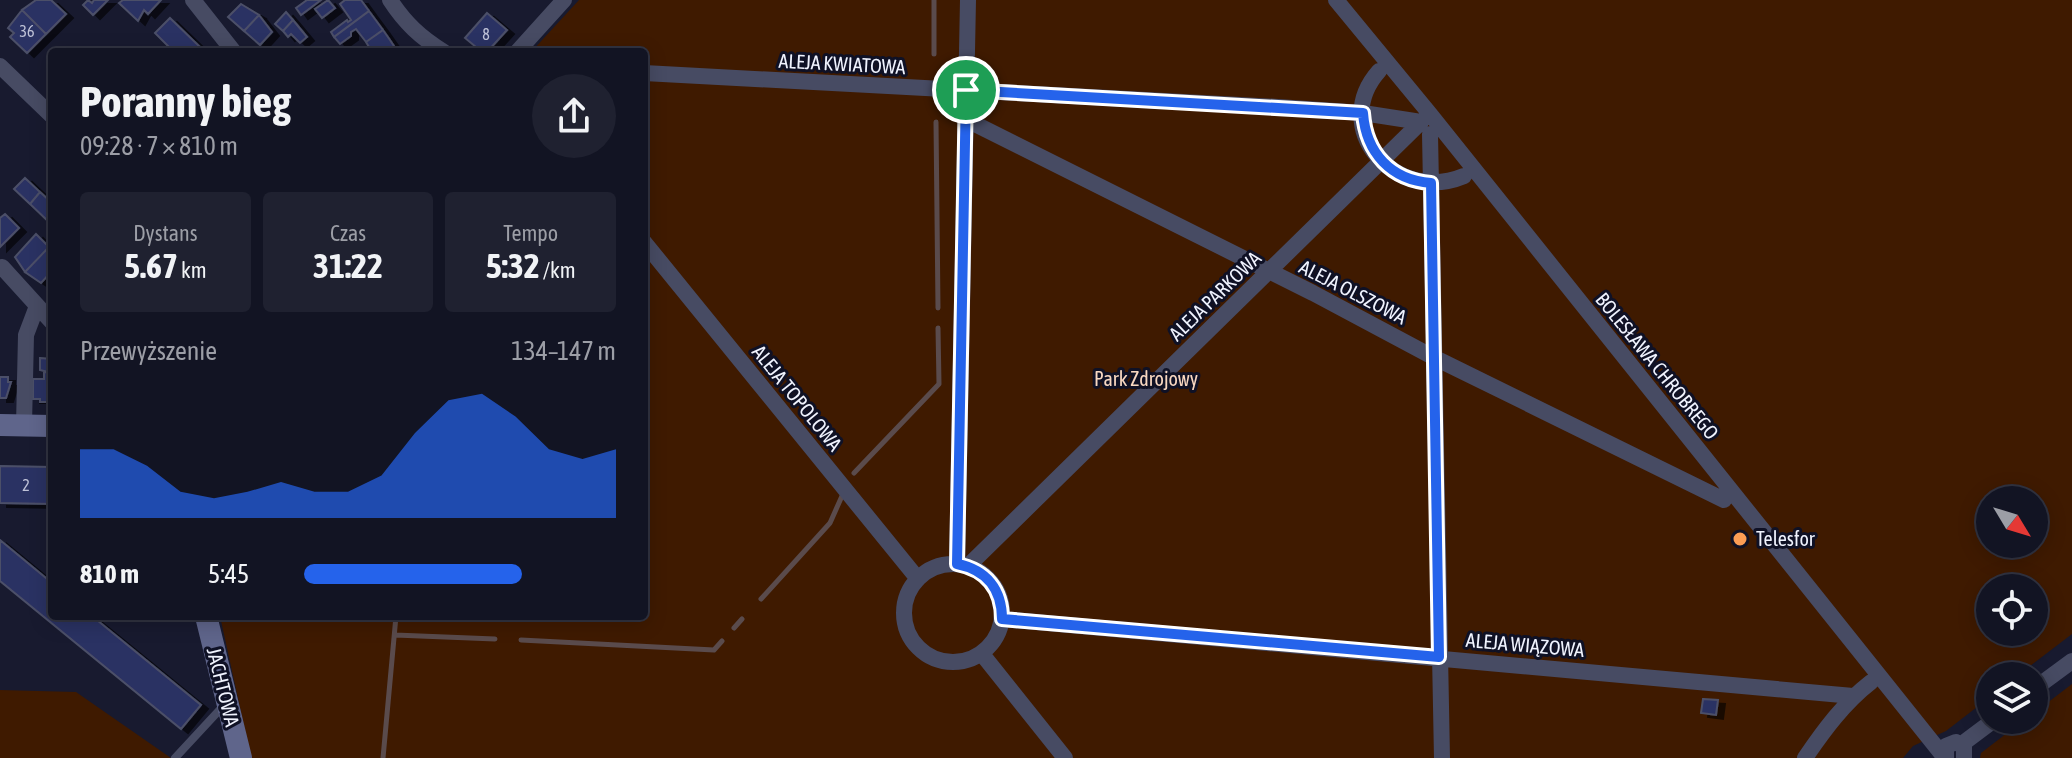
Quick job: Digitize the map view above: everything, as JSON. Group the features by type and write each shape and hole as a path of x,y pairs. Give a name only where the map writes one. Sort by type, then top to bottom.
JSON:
{"street":[{"path":"193,0 231,48"},
{"path":"390,0 406,23 438,48"},
{"path":"521,48 564,0"},
{"path":"963,565 968,0"},
{"name":"BOLESŁAWA CHROBREGO","path":"1336,0 1945,758"},
{"path":"0,66 48,112"},
{"path":"1379,71 1367,90 1363,113 1368,141 1381,161 1403,178 1431,183 1464,176"},
{"name":"ALEJA KWIATOWA","path":"648,73 1363,113 1426,128"},
{"name":"ALEJA OLSZOWA","path":"965,119 1433,357 1724,500"},
{"path":"1426,128 1431,183 1442,758"},
{"name":"ALEJA PARKOWA","path":"963,565 1381,161 1426,128"},
{"name":"ALEJA TOPOLOWA","path":"648,247 918,579"},
{"path":"2,267 48,318"},
{"path":"24,425 26,335 37,306"},
{"path":"0,425 48,426"},
{"path":"943,565 963,565 991,581 1002,606 1002,619 992,644 982,654 952,663 928,656 917,648 907,631 904,611 910,588 918,579 943,565"},
{"name":"ALEJA WIĄZOWA","path":"1002,619 1853,696"},
{"name":"JACHTOWA","path":"207,620 241,758"},
{"path":"982,654 1065,758"},
{"path":"2048,679 2072,661"},
{"path":"1805,758 1853,696 1871,682"},
{"path":"1945,758 1946,746 1956,742 1963,751 1980,734"}],"lane":[{"path":"175,758 228,701"}],"green space":[{"name":"Park Zdrojowy","path":"579,0 2072,0 2072,634 2035,662 1976,662 1976,708 1946,731 1913,746 1903,758 251,758 221,620 648,620 648,48 535,48"},
{"path":"2072,684 2072,758 1980,758 1981,753 2006,734 2048,734 2048,702"},
{"path":"0,690 76,692 171,758 0,758"}],"building":[{"path":"36,0 51,0 66,14 46,34 22,10"},
{"path":"88,0 92,3 94,0 108,0 93,15 83,5"},
{"path":"123,0 161,0 148,14 144,10 138,21 119,3"},
{"path":"307,0 321,0 301,15 296,8"},
{"path":"328,0 335,8 322,18 315,9"},
{"path":"345,0 361,0 369,11 334,37 331,32 351,20 340,4"},
{"path":"241,4 259,15 244,31 228,17"},
{"path":"22,10 46,34 27,53 10,37 14,33 8,28"},
{"path":"369,11 383,30 366,42 356,29 340,44 334,37"},
{"path":"286,12 293,20 283,31 275,24"},
{"path":"487,13 507,30 491,48 477,48 465,38"},
{"path":"259,15 272,32 260,45 244,31"},
{"path":"170,18 199,46 170,48 155,33"},
{"path":"293,20 307,37 300,43 283,31"},
{"path":"383,30 395,48 370,48 366,42"},
{"path":"25,178 40,192 30,204 14,189"},
{"path":"40,192 48,199 48,221 30,204"},
{"path":"5,214 19,228 0,247 0,218"},
{"path":"36,234 48,246 25,272 15,257"},
{"path":"48,248 48,275 41,283 25,272"},
{"path":"40,358 48,359 48,372 40,370"},
{"path":"44,372 48,372 48,402 40,402 40,399 33,399 33,379 44,379"},
{"path":"0,377 8,377 8,382 11,382 6,398 0,398"},
{"path":"0,466 48,467 48,504 0,503"},
{"path":"0,540 48,580 48,620 97,620 201,705 181,729 0,581"},
{"path":"1703,699 1718,700 1716,715 1701,713"}],"waterway":[{"path":"934,0 934,54"},
{"path":"936,122 938,308"},
{"path":"854,473 939,384 938,328"},
{"path":"761,599 830,523 842,496"},
{"path":"734,628 742,619"},
{"path":"383,758 396,620"},
{"path":"395,635 495,639"},
{"path":"521,640 714,650 722,641"}],"place":[{"name":"Telesfor","path":"1740,539"}],"route":[{"path":"966,90 1363,113 1368,141 1381,161 1403,178 1431,183 1439,657 1002,619 1002,606 991,581 981,572 957,564 966,90"}]}
